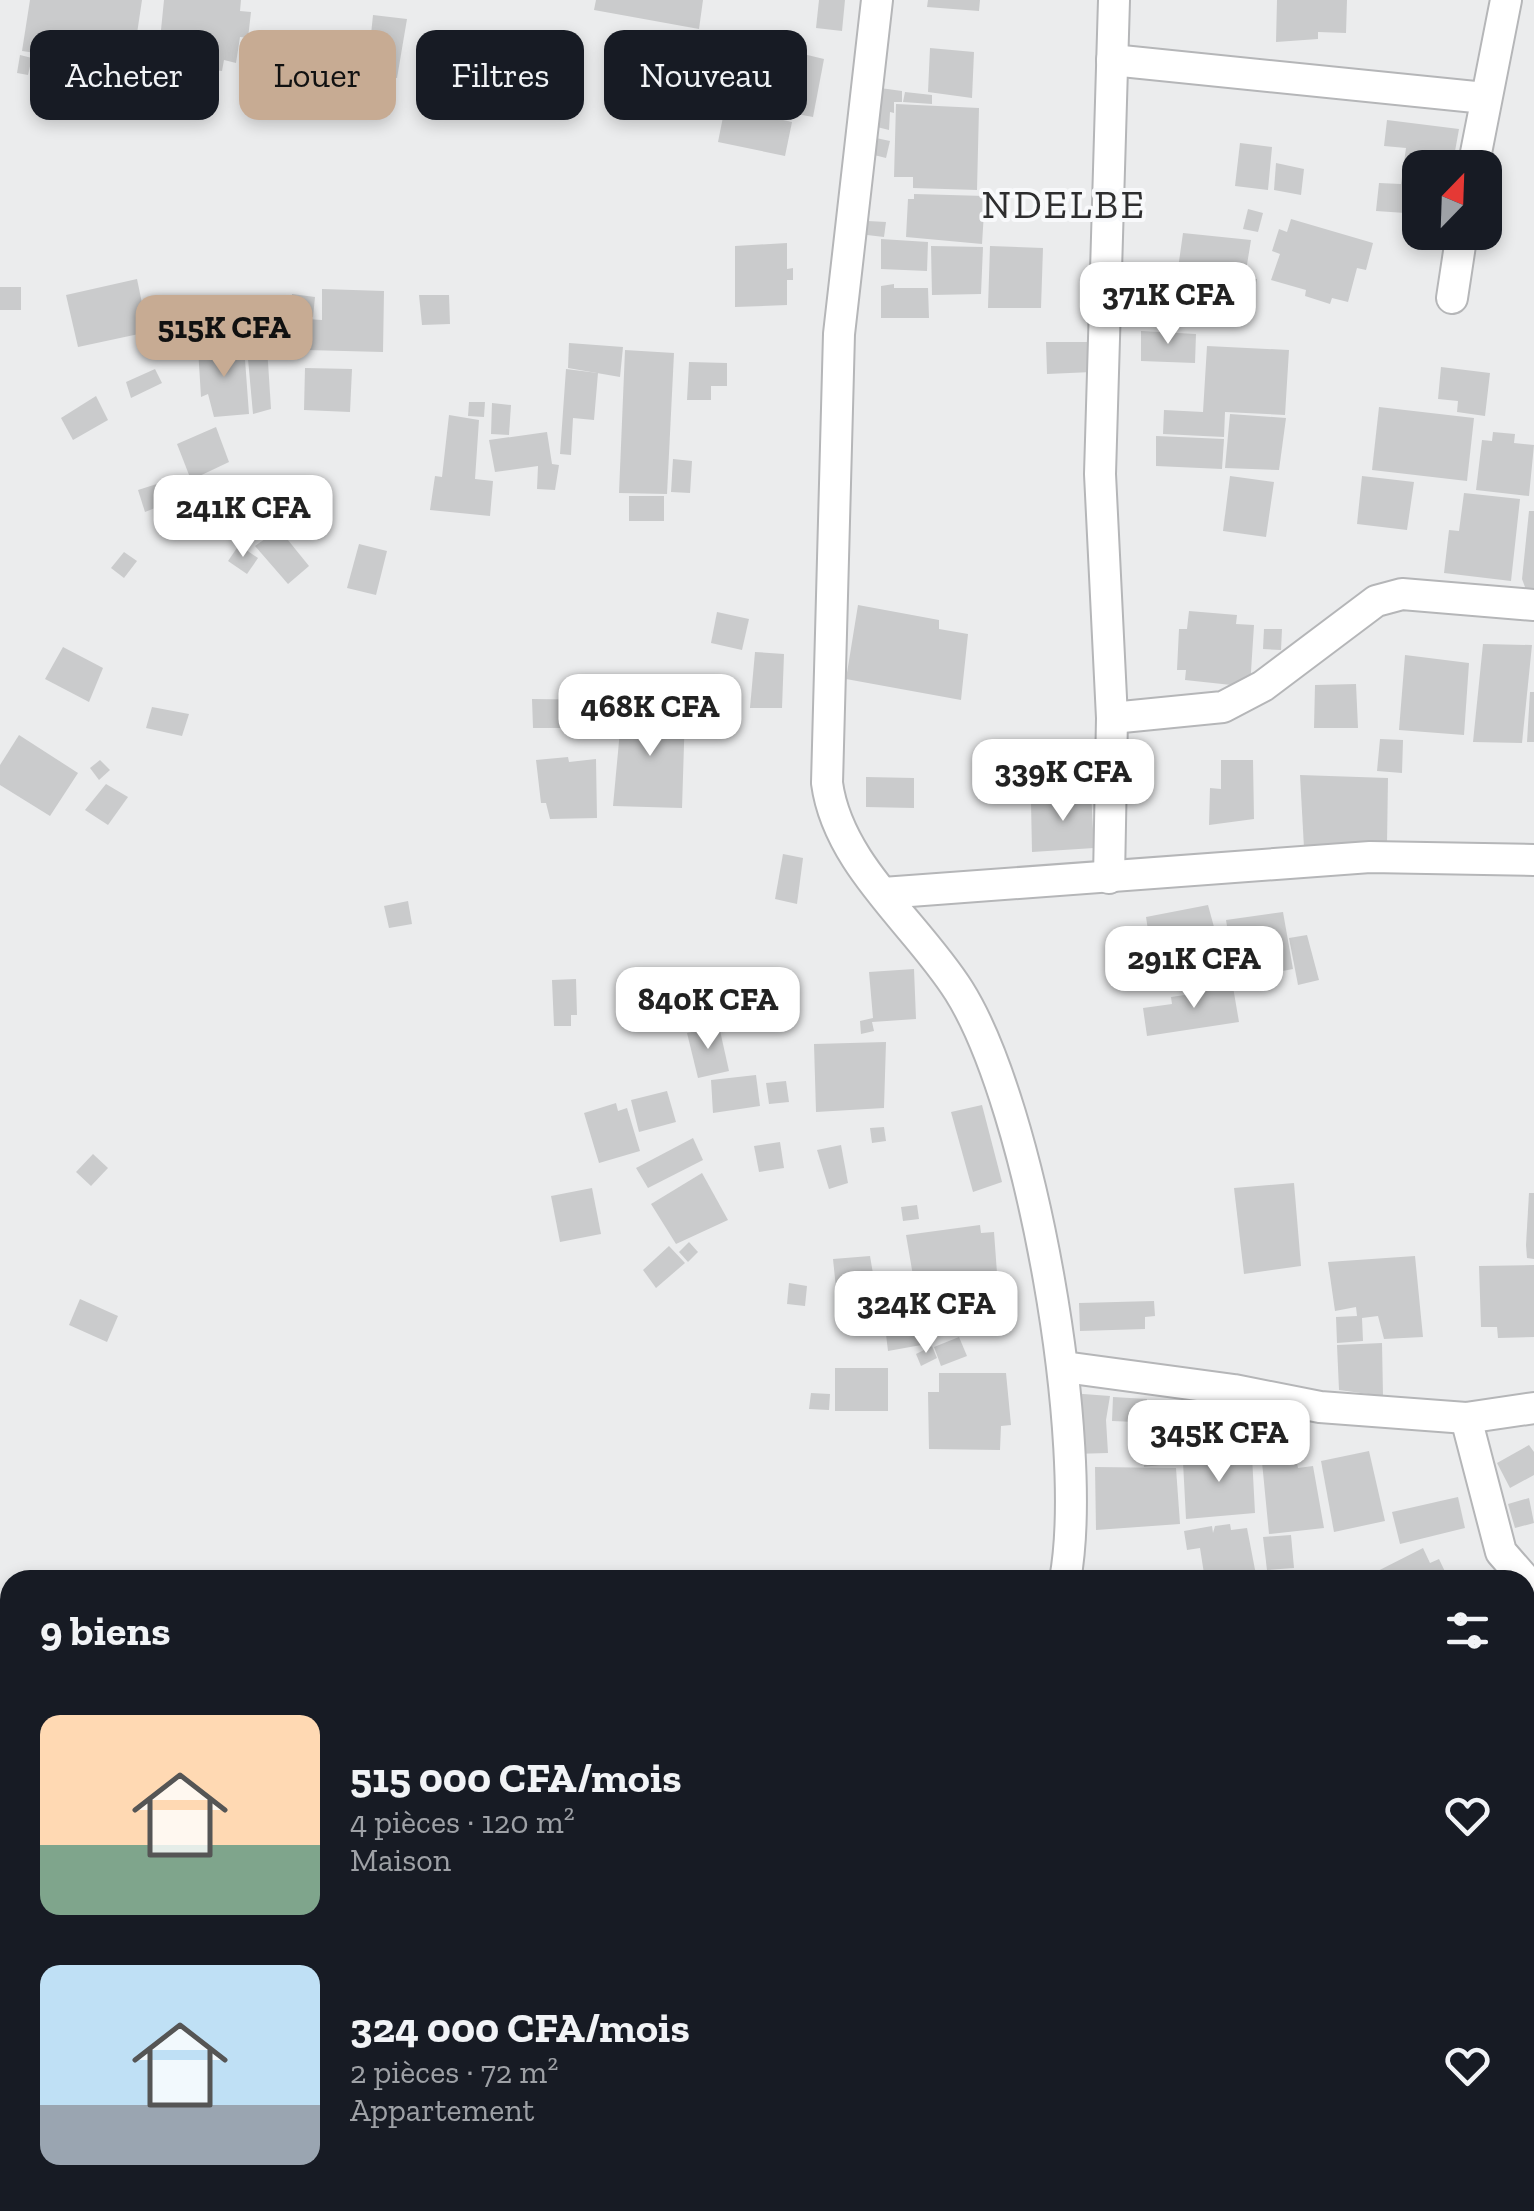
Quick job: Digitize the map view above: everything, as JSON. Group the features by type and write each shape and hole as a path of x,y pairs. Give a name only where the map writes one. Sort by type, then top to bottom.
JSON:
{"street":[{"path":"877,0 839,334 828,782 831,811 883,893 958,988 988,1042 1026,1178 1064,1367 1071,1546 1067,1570"},
{"path":"1109,878 1112,718 1100,474 1114,0"},
{"path":"1476,150 1506,0"},
{"path":"1112,60 1484,98"},
{"path":"1452,298 1459,250"},
{"path":"1112,718 1223,707 1263,686 1376,601 1402,594 1534,604"},
{"path":"883,893 1370,857 1534,860"},
{"path":"1064,1367 1320,1407 1466,1418 1534,1408"},
{"path":"1466,1418 1498,1566"}],"building":[{"path":"30,0 142,0 138,30 30,30 30,52 22,51"},
{"path":"164,0 241,0 240,11 251,12 249,30 239,30 236,63 224,60 222,71 219,30 161,30"},
{"path":"596,0 703,0 699,29 594,10"},
{"path":"819,0 845,0 842,31 816,28"},
{"path":"928,0 980,0 979,11 927,7"},
{"path":"1277,0 1347,0 1346,33 1318,32 1318,39 1276,42"},
{"path":"373,15 407,19 397,78 396,30 371,30"},
{"path":"930,48 974,52 972,98 928,92"},
{"path":"20,55 30,58 28,75 17,73"},
{"path":"807,55 824,59 813,117 807,116"},
{"path":"880,88 902,91 902,102 894,102 894,113 890,112 889,130 877,127"},
{"path":"905,92 932,95 932,104 903,102"},
{"path":"896,104 979,108 977,190 913,188 913,177 894,177"},
{"path":"722,120 792,122 785,156 718,142"},
{"path":"1387,120 1459,129 1455,150 1384,146"},
{"path":"876,138 890,141 886,158 874,155"},
{"path":"1240,143 1272,147 1268,190 1235,186"},
{"path":"1276,163 1304,169 1301,195 1274,190"},
{"path":"1402,177 1402,213 1376,211 1379,183 1401,184"},
{"path":"914,194 985,196 982,244 906,237 908,199 914,199"},
{"path":"1248,209 1263,213 1258,232 1243,229"},
{"path":"1291,219 1373,243 1366,270 1357,268 1348,302 1332,298 1330,304 1305,296 1306,290 1271,280 1280,254 1272,251 1279,229 1287,232"},
{"path":"868,221 886,222 884,237 867,235"},
{"path":"1183,233 1251,240 1245,277 1257,279 1254,298 1175,290"},
{"path":"881,239 928,242 927,271 881,269"},
{"path":"787,243 787,269 793,268 793,280 787,280 787,305 735,307 735,246"},
{"path":"931,246 983,247 981,294 932,295"},
{"path":"990,246 1043,248 1041,308 988,308"},
{"path":"137,279 148,332 78,347 66,295"},
{"path":"894,284 894,288 928,288 929,318 881,318 881,286"},
{"path":"0,287 21,287 21,310 0,310"},
{"path":"322,289 384,291 383,352 306,350 307,319 322,320"},
{"path":"292,294 315,297 313,317 290,315"},
{"path":"419,295 449,295 450,324 422,325"},
{"path":"1141,331 1196,334 1195,363 1141,361"},
{"path":"1046,342 1092,342 1092,372 1047,374"},
{"path":"569,343 623,347 620,377 568,368"},
{"path":"244,346 249,414 214,417 208,394 201,397 198,348"},
{"path":"1207,346 1289,350 1285,415 1225,412 1224,437 1163,434 1164,410 1203,412"},
{"path":"267,347 271,409 253,414 247,348"},
{"path":"625,350 674,353 667,494 619,493"},
{"path":"689,362 727,363 727,386 711,386 711,400 687,400"},
{"path":"1441,367 1490,373 1485,416 1457,412 1458,401 1438,399"},
{"path":"305,368 352,369 350,412 304,410"},
{"path":"155,369 162,383 131,398 126,382"},
{"path":"566,369 598,373 594,420 573,418 571,455 560,454"},
{"path":"96,396 108,420 73,440 61,418"},
{"path":"469,402 485,402 484,417 468,416"},
{"path":"492,403 511,405 509,435 491,434"},
{"path":"1379,407 1474,418 1467,481 1372,470"},
{"path":"1230,414 1286,418 1279,470 1225,468"},
{"path":"449,415 479,420 475,479 493,481 490,516 430,510 435,476 442,477"},
{"path":"216,427 229,462 191,480 177,444"},
{"path":"547,432 552,464 559,465 555,490 537,489 538,466 495,472 489,440"},
{"path":"1493,432 1515,434 1514,443 1534,445 1529,496 1476,490 1482,440 1492,441"},
{"path":"1156,436 1224,439 1222,469 1156,466"},
{"path":"673,459 692,461 690,493 671,492"},
{"path":"1230,476 1274,482 1266,537 1223,531"},
{"path":"1362,476 1414,482 1407,530 1357,524"},
{"path":"214,478 231,483 227,496 210,490"},
{"path":"160,483 165,504 145,512 138,490"},
{"path":"1464,493 1520,499 1511,581 1444,573 1449,530 1459,531"},
{"path":"167,496 211,496 211,526 193,526 190,535 168,532"},
{"path":"629,496 664,496 664,521 629,521"},
{"path":"1529,511 1534,511 1534,596 1528,595 1522,579"},
{"path":"279,529 309,566 288,584 255,546"},
{"path":"359,544 387,551 376,595 347,588"},
{"path":"239,545 258,558 247,574 228,561"},
{"path":"124,552 137,561 124,578 111,568"},
{"path":"858,605 939,620 939,629 968,634 961,700 846,679"},
{"path":"1189,611 1237,615 1236,624 1254,625 1250,687 1185,680 1186,670 1177,670 1179,629 1187,629"},
{"path":"717,612 749,619 742,650 711,643"},
{"path":"1264,629 1282,629 1281,650 1263,649"},
{"path":"1483,644 1532,645 1522,743 1473,742"},
{"path":"63,647 103,668 89,702 45,679"},
{"path":"755,652 784,654 782,708 750,708"},
{"path":"1405,655 1469,663 1464,735 1399,730"},
{"path":"1356,684 1358,728 1314,728 1315,685"},
{"path":"1530,692 1534,692 1534,742 1527,742"},
{"path":"532,699 613,700 614,728 589,728 590,736 582,736 582,728 533,728"},
{"path":"152,707 189,714 182,736 146,728"},
{"path":"622,709 685,712 682,808 613,806"},
{"path":"19,735 78,773 50,816 0,785 0,765"},
{"path":"1380,739 1403,740 1402,773 1377,771"},
{"path":"568,757 569,762 596,759 597,818 550,819 546,803 541,803 536,760"},
{"path":"100,760 110,770 99,780 90,768"},
{"path":"1221,760 1253,760 1254,819 1209,825 1210,788 1221,789"},
{"path":"1300,775 1388,778 1387,844 1304,848"},
{"path":"866,777 914,778 914,808 866,807"},
{"path":"106,784 128,797 108,825 85,810"},
{"path":"1091,792 1094,848 1032,852 1031,802"},
{"path":"783,854 803,858 797,904 775,899"},
{"path":"408,901 412,924 389,928 384,906"},
{"path":"1208,905 1220,949 1201,953 1201,959 1154,969 1146,917"},
{"path":"1283,912 1293,969 1236,980 1226,920"},
{"path":"1307,935 1319,980 1298,985 1289,938"},
{"path":"914,969 916,1019 872,1022 874,1031 861,1034 860,1021 873,1018 869,972"},
{"path":"576,979 577,1015 571,1015 571,1026 554,1026 552,980"},
{"path":"1232,981 1239,1022 1147,1036 1143,1008 1172,1004 1171,997 1198,993 1197,986"},
{"path":"719,1026 729,1071 698,1078 687,1033"},
{"path":"886,1042 884,1108 816,1112 814,1044"},
{"path":"756,1075 760,1106 713,1113 711,1080"},
{"path":"786,1081 789,1102 769,1104 766,1083"},
{"path":"667,1091 676,1122 639,1132 631,1100"},
{"path":"616,1103 618,1111 627,1108 640,1151 599,1163 584,1113"},
{"path":"982,1105 1002,1182 973,1192 951,1112"},
{"path":"884,1127 886,1141 872,1143 870,1128"},
{"path":"693,1138 703,1160 648,1188 636,1168"},
{"path":"780,1142 784,1168 759,1172 754,1146"},
{"path":"841,1145 848,1183 829,1189 817,1150"},
{"path":"93,1154 108,1168 91,1186 76,1172"},
{"path":"702,1173 728,1220 676,1244 651,1204"},
{"path":"1294,1183 1301,1266 1244,1274 1234,1188"},
{"path":"592,1188 601,1234 560,1242 551,1196"},
{"path":"1529,1193 1534,1193 1534,1259 1527,1258 1526,1245"},
{"path":"917,1205 919,1219 903,1221 901,1207"},
{"path":"980,1225 981,1233 994,1232 997,1273 985,1274 986,1292 917,1299 906,1235"},
{"path":"689,1242 698,1252 688,1262 679,1252"},
{"path":"669,1246 685,1263 656,1288 643,1270"},
{"path":"870,1256 878,1303 838,1308 833,1259"},
{"path":"1415,1256 1423,1337 1384,1339 1378,1316 1362,1318 1363,1341 1337,1343 1336,1317 1357,1316 1356,1307 1335,1311 1328,1262"},
{"path":"1534,1265 1534,1337 1498,1338 1497,1327 1481,1327 1479,1266"},
{"path":"912,1278 915,1299 885,1302 882,1282"},
{"path":"789,1283 807,1286 805,1306 787,1304"},
{"path":"80,1299 118,1316 107,1342 69,1325"},
{"path":"1154,1301 1155,1316 1145,1317 1145,1329 1080,1331 1079,1303"},
{"path":"942,1305 943,1323 925,1325 927,1344 888,1351 883,1309"},
{"path":"959,1337 967,1356 941,1366 934,1347"},
{"path":"1382,1343 1383,1396 1339,1390 1337,1345"},
{"path":"932,1346 937,1358 921,1366 916,1354"},
{"path":"835,1368 888,1368 888,1411 835,1411"},
{"path":"939,1373 1006,1373 1011,1425 1001,1426 1000,1450 929,1449 928,1392 939,1392"},
{"path":"811,1393 830,1394 829,1410 809,1409"},
{"path":"1070,1393 1110,1396 1106,1420 1108,1453 1073,1454"},
{"path":"1113,1397 1147,1399 1146,1415 1136,1414 1136,1422 1112,1421"},
{"path":"1167,1400 1175,1463 1144,1467 1138,1417 1150,1416 1148,1402"},
{"path":"1529,1445 1534,1452 1534,1475 1510,1488 1497,1463"},
{"path":"1231,1447 1233,1458 1252,1456 1255,1513 1186,1519 1183,1462 1197,1461 1196,1450"},
{"path":"1369,1451 1385,1521 1334,1532 1321,1461"},
{"path":"1296,1457 1298,1468 1313,1466 1324,1528 1269,1534 1262,1462"},
{"path":"1095,1467 1176,1468 1180,1524 1096,1530"},
{"path":"1458,1497 1465,1528 1400,1544 1392,1512"},
{"path":"1529,1498 1534,1523 1515,1528 1508,1504"},
{"path":"1212,1526 1213,1533 1215,1526 1247,1528 1255,1570 1203,1570 1200,1548 1187,1550 1184,1531"},
{"path":"1291,1535 1294,1568 1267,1570 1263,1537"},
{"path":"1423,1548 1430,1563 1439,1559 1444,1570 1380,1570"}],"district":[{"name":"NDELBE","path":"1064,204"}]}
